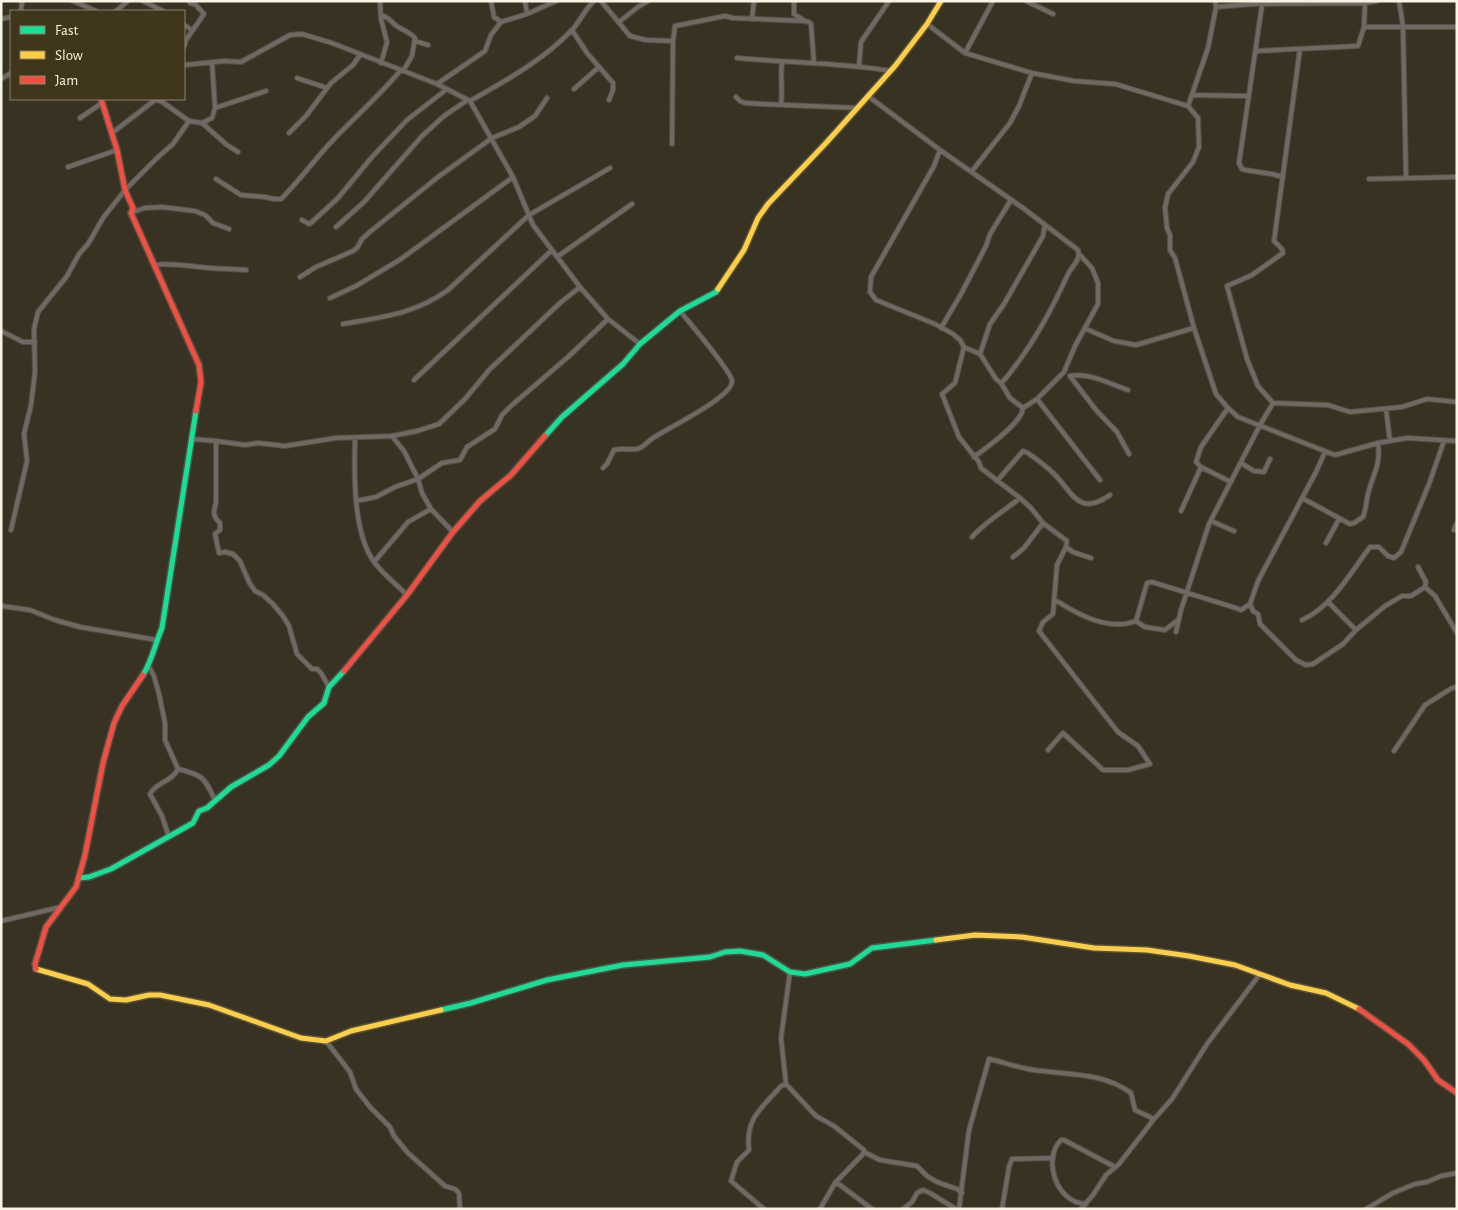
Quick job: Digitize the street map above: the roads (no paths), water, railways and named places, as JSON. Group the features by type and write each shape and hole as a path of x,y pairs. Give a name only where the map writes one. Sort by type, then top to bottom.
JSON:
{"street":[{"path":"73,1 94,10"},
{"path":"117,10 128,1"},
{"path":"144,1 160,10"},
{"path":"185,44 204,14 196,6 190,4 191,1"},
{"path":"380,1 381,18 387,42 381,62"},
{"path":"491,1 494,17 501,22"},
{"path":"525,1 527,14"},
{"path":"437,84 484,51 491,35 501,22 527,14 556,1"},
{"path":"336,227 364,202 422,136 444,116 527,68 572,30 587,7 594,1"},
{"path":"601,1 630,36 646,40 673,41"},
{"path":"619,22 648,1"},
{"path":"752,19 754,1"},
{"path":"794,1 794,14 811,24 814,63"},
{"path":"859,66 861,42 889,1"},
{"path":"79,878 102,874 169,837 181,828 193,823 195,814 201,809 207,808 239,782 269,765 280,756 308,717 324,703 329,687 407,595 453,532 480,501 511,475 562,417 623,364 640,344 680,311 716,292 744,250 758,218 768,204 891,71 927,24 941,1"},
{"path":"965,53 993,1"},
{"path":"1026,1 1053,14"},
{"path":"1188,106 1208,48 1216,7 1215,1"},
{"path":"1216,7 1365,3 1377,1"},
{"path":"1399,1 1402,26 1406,178"},
{"path":"1256,50 1358,46 1364,27 1365,3"},
{"path":"1262,5 1238,162 1240,167 1245,170 1283,177"},
{"path":"381,18 384,16 391,19 394,24 413,36 416,41 428,46"},
{"path":"672,144 673,41 675,26 724,16 805,21"},
{"path":"927,24 965,53 1032,73 1074,81 1115,84 1188,106 1198,118 1199,147 1194,162 1168,194 1165,208 1167,228 1170,236 1170,250 1175,258 1194,328 1216,394 1238,417 1335,455 1378,443 1407,438 1444,442 1457,441"},
{"path":"185,26 192,30"},
{"path":"1364,27 1457,27"},
{"path":"572,30 587,53 613,83 613,90 609,100"},
{"path":"185,65 225,61 241,62 290,35 302,34 332,43 437,84 468,101 492,138 513,177 534,226 580,287 608,319 640,344"},
{"path":"216,179 240,194 274,199 282,198 334,139 402,70 412,56 416,41"},
{"path":"1300,49 1274,240 1282,249 1283,254 1252,275 1227,286 1247,359 1258,386 1273,403 1328,405 1350,412 1402,407 1427,399 1457,402"},
{"path":"289,133 306,116 334,80 353,65 360,55"},
{"path":"737,58 859,66 891,71"},
{"path":"202,123 212,118 215,108 212,62"},
{"path":"781,105 782,62"},
{"path":"574,89 599,67"},
{"path":"972,171 1010,123 1032,73"},
{"path":"297,78 327,88"},
{"path":"302,220 309,224 312,222 338,198 372,157 407,120 447,89"},
{"path":"215,108 266,92"},
{"path":"1192,95 1248,96"},
{"path":"868,96 1074,247 1092,268 1098,283 1098,304 1086,330 1075,346 1064,372 1037,399 1023,408 1022,414 999,438 974,457"},
{"path":"736,97 745,103 857,108"},
{"path":"300,277 316,267 353,251 371,231 438,177 492,138 519,127 535,116 547,98"},
{"path":"112,133 155,100 161,101 189,121 202,123 226,145 238,152"},
{"path":"80,118 101,101 117,150 125,190 133,208 131,213 168,301 199,365 201,382 162,628 156,640 149,667 122,706 114,723 79,878 76,887 46,928 34,964 36,969 89,984 103,996 114,1000 152,994 160,995 209,1005 293,1036 326,1041 351,1032 471,1003 547,980 623,965 710,957 722,953 750,950 770,959 790,972 797,973 844,966 850,964 867,951 881,946 975,935 1022,937 1094,948 1155,951 1189,956 1235,965 1290,985 1326,993 1354,1005 1408,1044 1424,1060 1438,1080 1457,1093"},
{"path":"10,530 27,461 24,434 31,405 35,372 34,342 38,312 68,276 79,254 88,244 100,221 125,190 173,144 189,121"},
{"path":"68,167 117,150"},
{"path":"940,150 934,166 872,277 869,289 872,297 876,300 941,328 960,340 964,346 980,354 1010,398 1023,408"},
{"path":"343,324 414,309 433,300 448,290 530,215 610,168"},
{"path":"330,298 356,286 401,259 513,177"},
{"path":"1369,179 1457,177"},
{"path":"941,328 961,294 986,246 990,234 1011,200"},
{"path":"557,257 632,204"},
{"path":"131,213 144,208 162,207 195,211 205,215 213,224 229,229"},
{"path":"980,354 990,324 1004,304 1043,236 1045,225"},
{"path":"414,380 552,250"},
{"path":"1001,383 1006,379 1030,345 1064,287 1067,276 1078,259 1079,254"},
{"path":"154,265 188,264 210,268 246,270"},
{"path":"192,439 285,446 336,438 392,436 439,424 465,399 490,369 560,303 580,287"},
{"path":"603,468 614,450 637,449 641,447 651,439 712,404 732,384 732,380 727,372 680,311"},
{"path":"356,501 376,497 395,487 418,479 442,463 460,460 467,447 495,429 502,415 512,405 568,357 608,319"},
{"path":"1086,330 1114,341 1136,345 1194,328"},
{"path":"1,331 23,342 34,342"},
{"path":"964,346 955,383 942,394 959,437 985,472 1032,508 1043,523 1066,541 1066,547 1058,565 1052,614 1043,622 1039,630 1118,732 1138,746 1150,764 1128,770 1103,770 1063,733 1048,750"},
{"path":"1064,372 1070,376 1096,410 1117,432 1129,454"},
{"path":"1070,376 1078,374 1128,390"},
{"path":"1037,399 1100,480"},
{"path":"1176,632 1186,594 1211,521 1273,403"},
{"path":"1228,408 1201,447 1196,462 1201,467 1230,482"},
{"path":"1386,409 1390,441"},
{"path":"392,436 404,451 431,509 453,532"},
{"path":"355,438 356,501 360,531 374,562 407,595"},
{"path":"216,441 216,503 213,512 220,523 220,530 216,534 219,553 233,554 240,561 255,592 263,595 284,616 297,654 312,669 317,669 329,687"},
{"path":"1302,620 1311,616 1328,602 1370,547 1378,546 1388,556 1394,558 1401,552 1444,442"},
{"path":"1302,498 1350,524 1363,518 1368,494 1378,466 1378,443"},
{"path":"997,481 1023,451 1028,452 1052,472 1078,502 1098,503 1110,495"},
{"path":"1136,621 1147,583 1152,582 1241,610 1250,604 1258,581 1325,452"},
{"path":"1240,463 1254,471 1264,472 1270,459"},
{"path":"1182,511 1201,467"},
{"path":"972,537 1020,498"},
{"path":"374,562 408,522 431,509"},
{"path":"1326,543 1339,519"},
{"path":"1211,521 1234,531"},
{"path":"1013,557 1024,548 1043,523"},
{"path":"1454,530 1457,523"},
{"path":"1066,547 1073,552 1091,558"},
{"path":"1250,604 1253,611 1258,614 1260,624 1296,660 1306,665 1319,661 1343,644 1356,630 1385,606 1402,596 1412,596 1425,587 1426,582 1418,567"},
{"path":"1425,587 1435,596 1457,632"},
{"path":"1054,600 1093,620 1108,624 1128,624 1136,621"},
{"path":"1328,602 1356,630"},
{"path":"1,606 30,610 80,627 156,640"},
{"path":"1136,621 1145,627 1165,630 1179,619"},
{"path":"149,667 154,676 158,694 164,722 165,740 178,769 205,779 215,800"},
{"path":"1394,750 1425,705 1452,688 1457,687"},
{"path":"169,837 162,816 150,794 154,788 175,774 178,769"},
{"path":"1,920 62,907"},
{"path":"790,972 781,1038 786,1084 816,1116 834,1126 862,1148 864,1152 880,1160 916,1166 937,1182 957,1188 962,1193"},
{"path":"1081,1209 1094,1195 1106,1175 1115,1167 1172,1099 1207,1044 1260,974"},
{"path":"326,1041 350,1072 356,1089 370,1107 390,1127 394,1136 408,1153 445,1186 455,1189 459,1193 460,1209"},
{"path":"903,1209 912,1202 917,1193 923,1190 957,1209 962,1193 969,1130 989,1059 1032,1070 1095,1077 1111,1081 1131,1093 1135,1110 1154,1119"},
{"path":"764,1209 731,1181 737,1162 749,1150 749,1131 752,1120 781,1086 786,1084"},
{"path":"1086,1204 1074,1202 1060,1190 1054,1174 1052,1158 1057,1144 1064,1140 1115,1167"},
{"path":"820,1209 834,1183 864,1152"},
{"path":"1002,1209 1012,1159 1052,1158"},
{"path":"1366,1209 1393,1193 1415,1184 1457,1173"},
{"path":"834,1183 840,1185 872,1209"}]}
